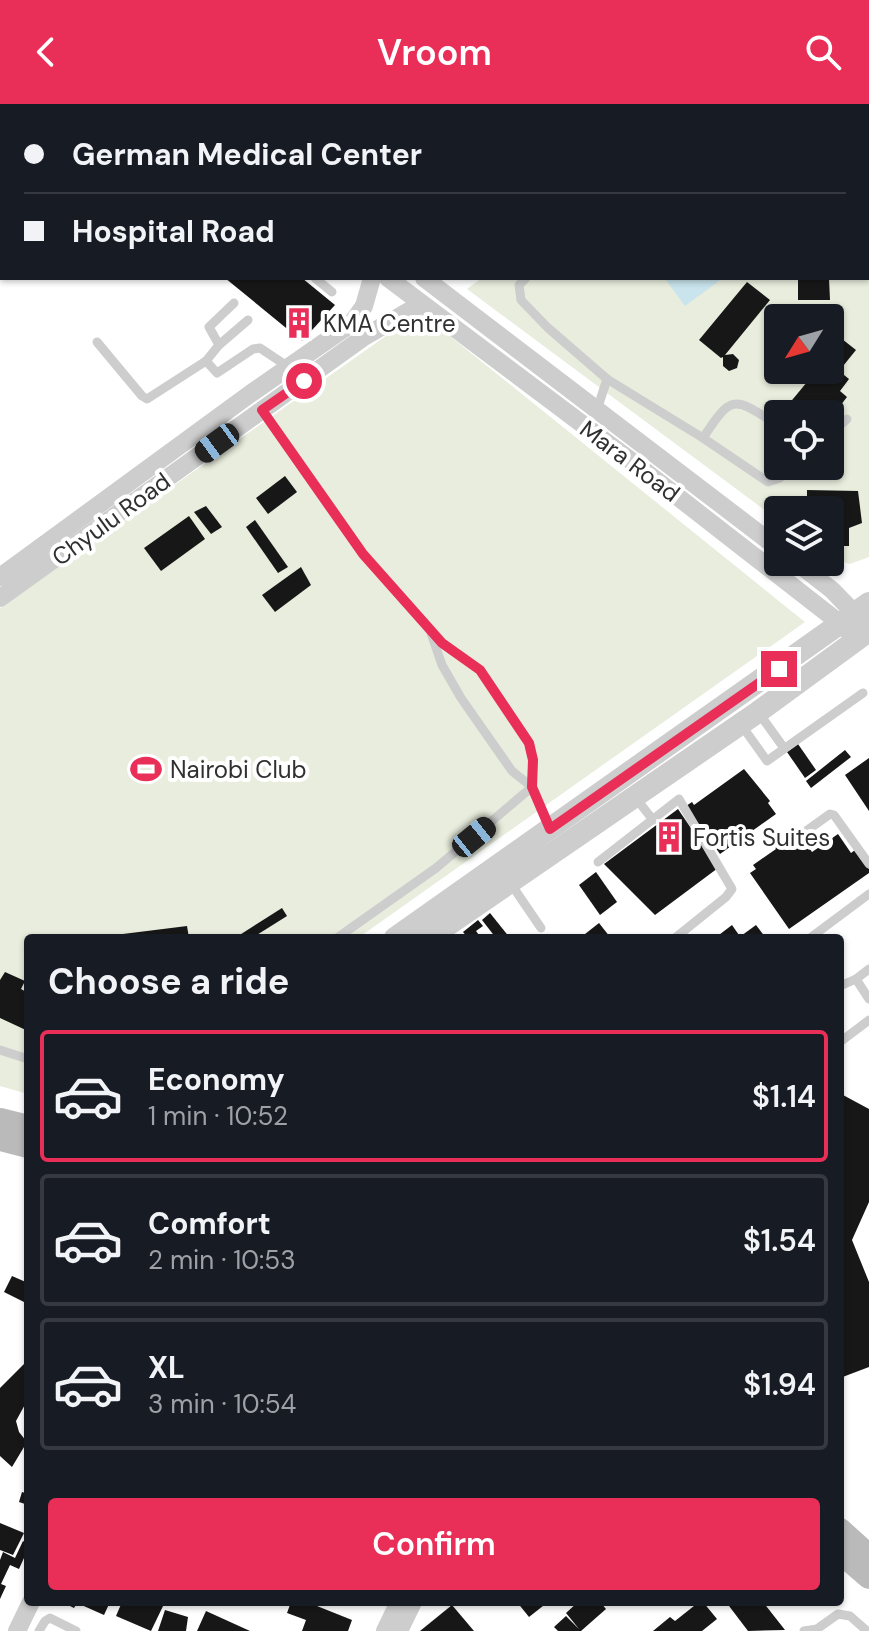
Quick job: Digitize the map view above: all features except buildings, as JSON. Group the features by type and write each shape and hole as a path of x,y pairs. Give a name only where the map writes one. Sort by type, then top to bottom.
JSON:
{"main road":[{"path":"0,1120 24,1126"},
{"path":"0,1139 24,1145"},
{"path":"844,1534 869,1556"},
{"path":"844,1555 869,1577"}],"street":[{"name":"Chyulu Road","path":"0,577 352,323 364,306 371,280"},
{"name":"Mara Road","path":"391,280 642,469 862,628"},
{"name":"Mara Road","path":"427,280 764,537"},
{"name":"Chyulu Road","path":"0,598 364,337 421,304"},
{"path":"814,576 832,590 862,628"},
{"path":"435,934 749,718 862,628"},
{"path":"401,934 550,829 862,628"},
{"path":"17,1631 29,1606"},
{"path":"385,1631 403,1612"}],"lane":[{"path":"317,280 332,292"},
{"path":"524,280 519,285 521,300 607,379 764,479"},
{"path":"219,345 209,327 234,303"},
{"path":"97,342 147,399 206,361 248,320"},
{"path":"206,361 217,373 253,349 260,348 304,381"},
{"path":"597,410 607,379"},
{"path":"703,438 721,410 731,403 741,403 764,417"},
{"path":"262,410 342,526 442,643 480,670 529,743 533,760 532,787 550,829"},
{"path":"844,422 847,419"},
{"path":"430,630 442,665 461,698 512,771 532,787"},
{"path":"749,718 767,761 863,693"},
{"path":"749,718 784,748"},
{"path":"343,934 436,868 532,787"},
{"path":"635,797 653,820"},
{"path":"598,862 679,799 732,889 680,934"},
{"path":"802,834 830,814 834,815 869,864"},
{"path":"509,882 541,928"},
{"path":"815,934 869,894"},
{"path":"844,984 869,969"},
{"path":"856,979 869,999"},
{"path":"844,1039 869,1020"},
{"path":"0,1050 24,1058"},
{"path":"804,1631 817,1629 838,1614 850,1616 867,1631"},
{"path":"39,1631 50,1618 76,1631"}],"green space":[{"path":"479,280 869,280 869,557 850,564 844,562 844,496 764,496 764,510 467,289"},
{"path":"420,312 805,622 364,934 24,934 24,1093 0,1086 0,608"}],"water":[{"path":"666,280 720,280 685,306"}],"place":[{"name":"KMA Centre","path":"299,323"},
{"name":"Nairobi Club","path":"146,769"},
{"name":"Fortis Suites","path":"669,837"}],"route":[{"path":"304,381 262,410 363,554 442,643 480,670 529,743 533,760 532,787 550,829 779,669"}]}
